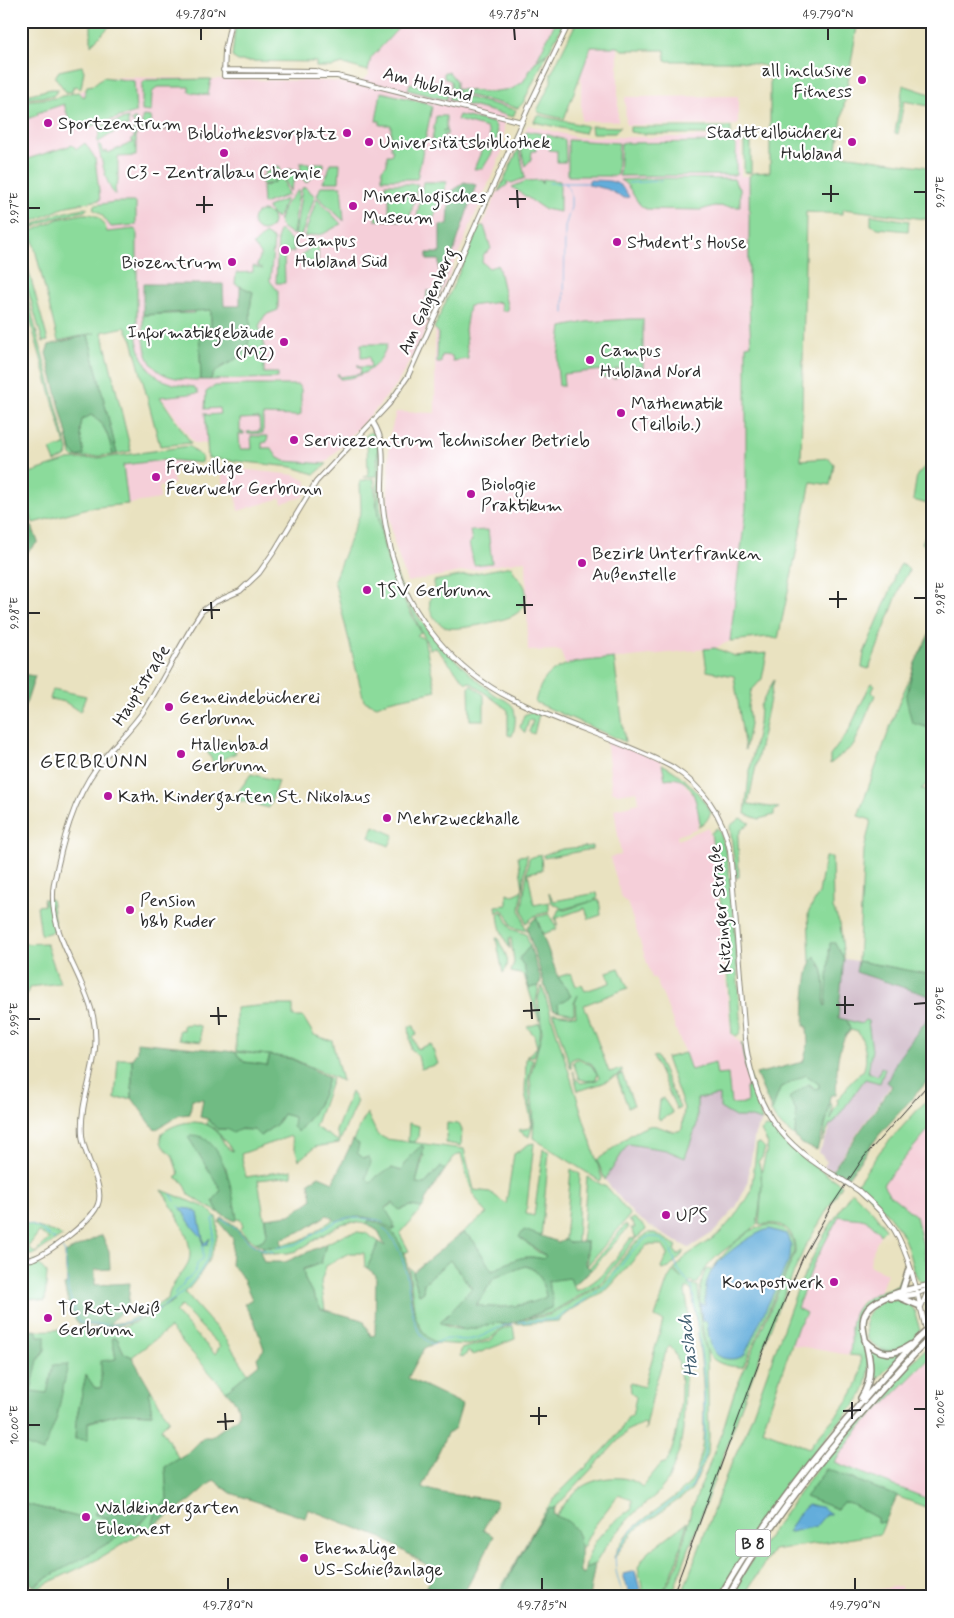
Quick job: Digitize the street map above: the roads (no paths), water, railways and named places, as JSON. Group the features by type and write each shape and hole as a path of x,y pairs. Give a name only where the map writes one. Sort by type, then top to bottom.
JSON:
{"highway":[{"path":"902,1291 909,1269"},
{"path":"853,1411 865,1392 871,1375 870,1357 862,1330 864,1314 868,1307 883,1299 902,1291 916,1291"},
{"path":"883,1299 898,1297 916,1291"},
{"path":"898,1297 920,1308"},
{"name":"B 8","path":"720,1597 774,1512 853,1411 933,1325"},
{"name":"B 8","path":"728,1597 766,1534 804,1481 855,1419 933,1335"},
{"path":"864,1338 872,1346 886,1354 898,1352 918,1340"}],"street":[{"path":"223,70 224,50 231,21"},
{"name":"Am Galgenberg","path":"209,606 240,591 256,576 276,550 316,482 393,398 416,360 522,122 570,21"},
{"name":"Am Hubland","path":"327,75 322,78 224,76 223,70 316,71 522,122"},
{"name":"Kitzinger Straße","path":"373,422 382,440 383,513 397,570 416,609 446,649 472,674 512,699 672,767 698,787 715,811 726,834 730,850 748,1060 756,1090 767,1114 800,1150 859,1191 878,1208 895,1231 916,1291 933,1355"},
{"name":"Hauptstraße","path":"21,1258 32,1259 60,1241 92,1214 99,1202 100,1194 84,1151 81,1128 84,1104 96,1054 93,1017 63,945 56,912 54,888 74,807 84,786 102,760 132,727 195,621 209,606"},
{"path":"916,1291 933,1286"},
{"path":"920,1308 928,1291 933,1286"},
{"path":"916,1291 928,1291"}],"water":[{"path":"589,180 607,181 617,184 621,186 629,197 624,198 607,189 589,185"},
{"path":"181,1208 192,1209 198,1213 204,1244 210,1238 207,1245 203,1246 202,1237 190,1224"},
{"path":"769,1229 786,1234 791,1245 790,1257 745,1354 736,1358 723,1358 711,1346 707,1321 702,1321 700,1303 705,1305 708,1278 720,1261 736,1247 754,1235"},
{"path":"808,1505 821,1507 831,1514 826,1514 816,1526 787,1533 798,1514"},
{"path":"635,1571 642,1597 630,1597 623,1574"}],"waterway":[{"path":"628,183 661,181"},
{"path":"549,183 589,183"},
{"path":"564,313 565,227 571,207 571,195 566,183"},
{"path":"171,1194 175,1201"},
{"name":"Haslach","path":"276,1248 297,1244 337,1221 350,1217 379,1220 383,1223"},
{"path":"111,1325 149,1314 168,1304 184,1291 197,1276 207,1258 213,1239 213,1219 215,1218"},
{"name":"Haslach","path":"221,1219 250,1243 264,1250 274,1252"},
{"path":"21,1222 37,1227 55,1240"},
{"name":"Haslach","path":"383,1228 395,1242 402,1258 415,1323 422,1336 433,1345 435,1344"},
{"name":"Haslach","path":"519,1322 557,1319 607,1285 630,1253 647,1237 657,1237 665,1242 670,1248 678,1269 692,1287 704,1376 704,1456 692,1487 632,1530 615,1555 616,1571 623,1597"},
{"path":"60,1245 65,1252 68,1291 79,1322 108,1325"},
{"path":"175,1295 185,1280 194,1273 197,1263 203,1259 203,1246"},
{"name":"Haslach","path":"436,1343 445,1339 473,1339 502,1326 513,1324"}],"railway":[{"path":"672,1597 763,1352 803,1257 832,1205 864,1157 933,1079"}],"place":[{"name":"all inclusive Fitness","path":"862,80"},
{"name":"Sportzentrum","path":"48,123"},
{"name":"Bibliotheksvorplatz","path":"347,133"},
{"name":"Universitätsbibliothek","path":"369,142"},
{"name":"Stadtteilbücherei Hubland","path":"852,142"},
{"name":"C3 - Zentralbau Chemie","path":"224,153"},
{"name":"Mineralogisches Museum","path":"353,206"},
{"name":"Student's House","path":"617,242"},
{"name":"Campus Hubland Süd","path":"285,250"},
{"name":"Biozentrum","path":"232,262"},
{"name":"Informatikgebäude (M2)","path":"284,342"},
{"name":"Campus Hubland Nord","path":"590,360"},
{"name":"Mathematik (Teilbib.)","path":"621,413"},
{"name":"Servicezentrum Technischer Betrieb","path":"294,440"},
{"name":"Freiwillige Feuerwehr Gerbrunn","path":"156,477"},
{"name":"Biologie Praktikum","path":"471,494"},
{"name":"Bezirk Unterfranken Außenstelle","path":"582,563"},
{"name":"TSV Gerbrunn","path":"367,590"},
{"name":"Gemeindebücherei Gerbrunn","path":"169,707"},
{"name":"Hallenbad Gerbrunn","path":"181,754"},
{"name":"Kath. Kindergarten St. Nikolaus","path":"108,796"},
{"name":"Mehrzweckhalle","path":"387,818"},
{"name":"Pension b&b Ruder","path":"130,910"},
{"name":"UPS","path":"666,1215"},
{"name":"Kompostwerk","path":"834,1282"},
{"name":"TC Rot-Weiß Gerbrunn","path":"48,1318"},
{"name":"Waldkindergarten Eulennest","path":"86,1517"},
{"name":"Ehemalige US-Schießanlage","path":"304,1558"}],"district":[{"name":"GERBRUNN","path":"94,761"}]}
